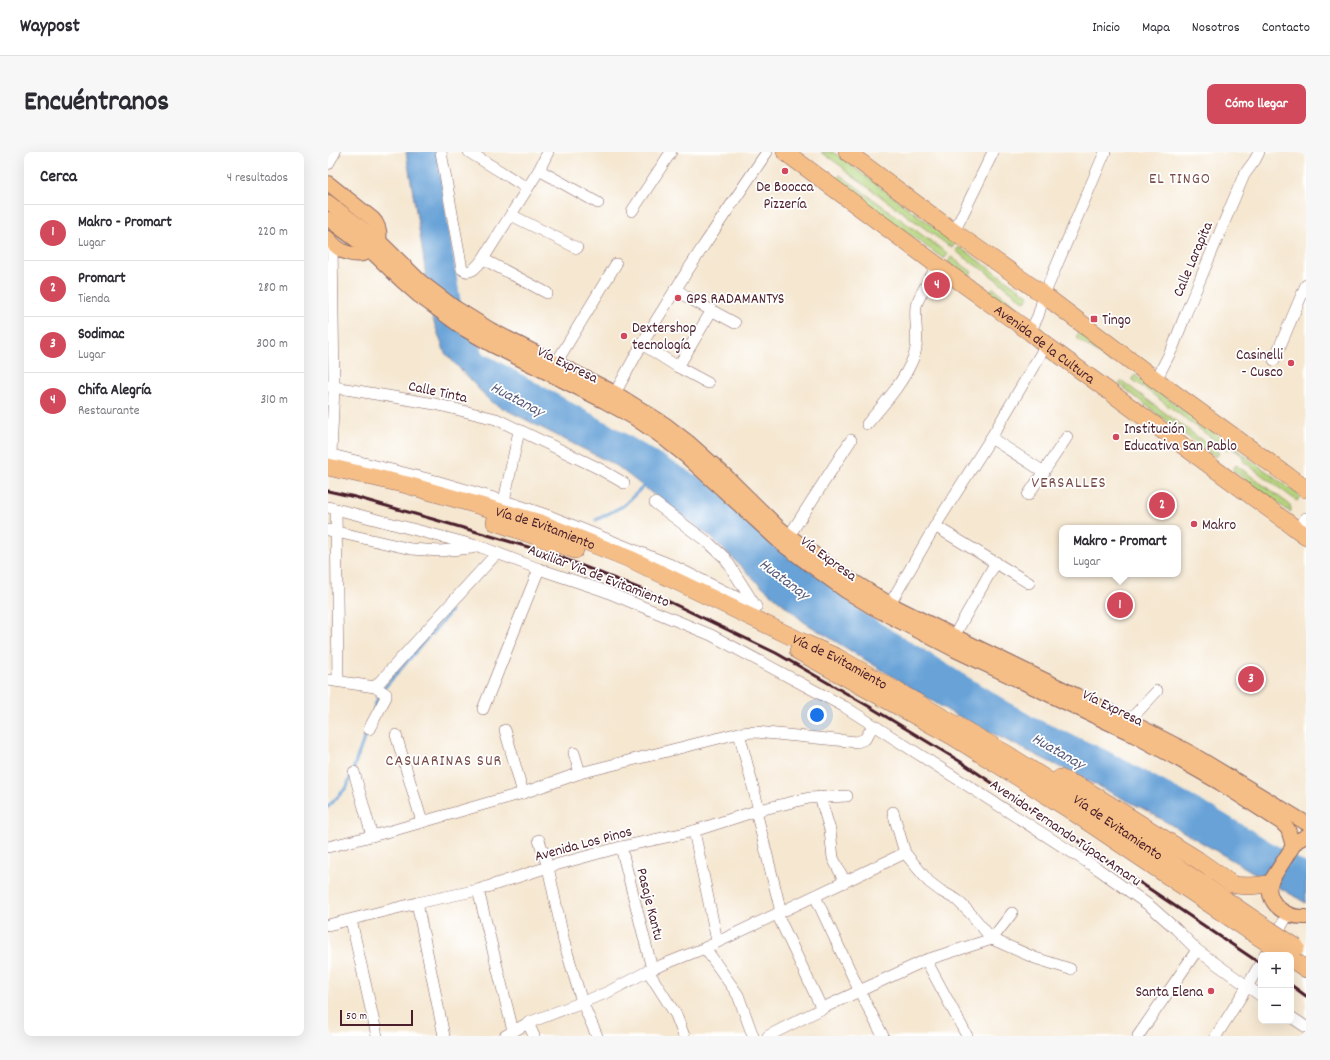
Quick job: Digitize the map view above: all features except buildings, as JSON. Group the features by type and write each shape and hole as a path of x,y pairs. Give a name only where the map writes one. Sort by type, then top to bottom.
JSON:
{"highway":[{"name":"Avenida de la Cultura","path":"785,152 937,266 1046,345 1303,527"},
{"path":"847,152 954,232 1044,295 1156,380 1306,489"},
{"name":"Vía de Evitamiento","path":"329,458 407,484 540,523 632,560 666,570 772,627 837,657 1007,754 1078,800 1251,925"},
{"name":"Vía de Evitamiento","path":"328,479 403,495 458,510 540,537 616,565 723,613 784,643 952,736 1251,925 1295,954 1306,969"},
{"path":"1007,754 1083,788 1198,860 1232,884 1244,886 1269,883"}],"main road":[{"path":"328,183 373,219 378,227 380,236 375,246 364,254 357,255 348,254 330,240"},
{"name":"Vía Expresa","path":"328,202 375,246 454,307 491,330 615,393 654,417 688,442 789,536 840,573 890,604 1189,752 1306,823"},
{"name":"Vía Expresa","path":"328,218 375,246 401,280 418,295 466,330 492,345 604,401 633,417 662,436 693,462 782,544 846,591 872,607 954,650 1128,732 1220,783 1282,823 1288,829 1292,848"},
{"path":"1306,836 1302,837 1292,848 1269,883 1274,904 1295,917 1306,917"}],"street":[{"path":"328,164 335,152"},
{"path":"441,152 461,264 462,269 465,272 474,270 483,259 539,170 548,152"},
{"path":"470,152 527,188"},
{"path":"632,212 671,152"},
{"path":"615,393 675,289 767,152"},
{"path":"954,232 993,152"},
{"path":"1030,332 1038,316 1044,295 1105,152"},
{"name":"Calle Larapita","path":"1156,380 1174,347 1186,313 1244,175 1259,152"},
{"path":"539,170 598,203"},
{"path":"511,215 577,248"},
{"path":"330,240 331,386 329,458 436,481 504,501 577,526 666,570 756,607"},
{"path":"483,259 547,293"},
{"path":"556,363 616,264"},
{"path":"868,424 899,386 915,355 917,337 915,319 916,304 937,266"},
{"path":"1274,360 1306,286"},
{"path":"675,289 735,323"},
{"path":"678,367 712,310"},
{"path":"642,344 678,367 708,383"},
{"path":"890,604 935,526 991,438 1046,345"},
{"name":"Calle Tinta","path":"331,386 435,404 496,419 598,468 624,483"},
{"path":"504,501 519,431"},
{"path":"1028,495 1068,436"},
{"path":"991,438 1044,472"},
{"path":"789,536 851,440"},
{"path":"654,503 710,544 725,558 756,607 772,627"},
{"path":"332,508 333,680 380,690 386,696 369,729"},
{"name":"Auxiliar Via de Evitamiento","path":"332,508 481,547 539,569 602,590 710,635 845,707"},
{"path":"935,526 1030,583"},
{"path":"332,531 411,549 428,551 481,547"},
{"path":"380,690 497,553"},
{"path":"954,636 996,562"},
{"path":"483,709 539,569"},
{"path":"1129,721 1157,691"},
{"name":"Avenida Fernando Túpac Amaru","path":"845,707 1098,869 1150,906 1176,929 1196,950 1258,994"},
{"path":"328,847 523,793 580,773 739,733 756,732 857,742 865,739 873,726"},
{"path":"505,730 523,793"},
{"path":"739,733 758,811 779,913 822,1009"},
{"path":"396,735 422,822"},
{"path":"574,753 580,773"},
{"path":"354,772 372,836"},
{"name":"Avenida Los Pinos","path":"328,925 417,903 478,890 548,867 621,847 694,831 758,811 809,798 847,796"},
{"path":"820,797 830,830 833,858 845,882"},
{"path":"893,812 905,853 929,882 957,900 992,938 1035,958 1070,969"},
{"path":"694,831 717,941"},
{"path":"539,840 548,867 564,942 582,1002 597,1036"},
{"name":"Pasaje Kantu","path":"621,847 650,970 676,1015 684,1036"},
{"path":"478,890 509,1034 528,1023 606,993 650,970 705,948 905,853"},
{"path":"815,896 860,992 883,1036"},
{"path":"417,903 444,1036"},
{"path":"768,1036 926,960 992,938 1012,913"},
{"path":"1267,952 1288,914"},
{"path":"351,920 377,1036"},
{"path":"705,948 738,995 753,1036"},
{"path":"1138,1036 1196,950"},
{"path":"926,960 967,1036"},
{"path":"1216,1036 1258,967"},
{"path":"1294,1019 1306,1027"},
{"path":"528,1023 534,1036"}],"green space":[{"path":"821,152 833,152 955,243 952,248 844,170 844,168"},
{"path":"840,175 948,254 944,259 835,181"},
{"path":"959,247 1029,296 1025,302 980,267 956,251"},
{"path":"951,257 972,272 968,277 948,262"},
{"path":"993,288 1019,308 1017,313 988,292"},
{"path":"1079,333 1116,361 1110,362 1076,338"},
{"path":"1135,375 1300,496 1297,501 1243,461 1244,457 1231,447 1228,450 1132,379"},
{"path":"1122,381 1219,453 1216,457 1119,384"},
{"path":"1236,465 1290,505 1290,512 1233,470"}],"water":[{"name":"Huatanay","path":"406,152 428,152 454,313 477,359 605,431 706,491 749,529 856,618 1030,725 1101,757 1215,818 1306,873 1306,903 1144,809 952,713 804,622 756,581 710,536 617,466 491,402 445,353 431,314 422,247"}],"waterway":[{"name":"Huatanay","path":"428,152 454,313 477,359 605,431 706,491 749,529 856,618 1030,725 1101,757 1215,818 1306,873"},
{"path":"596,520 623,506 646,484"},
{"path":"374,709 379,694 451,611"},
{"path":"353,770 367,730"},
{"path":"328,807 347,787 351,775"}],"railway":[{"path":"328,491 355,497 552,554 653,594 776,653 961,762 1258,962"},
{"path":"1294,987 1306,996"}],"place":[{"name":"De Boocca Pizzería","path":"785,171"},
{"name":"Chifa Alegría","path":"937,285"},
{"name":"GPS RADAMANTYS","path":"678,298"},
{"name":"Tingo","path":"1094,319"},
{"name":"Dextershop tecnología","path":"624,336"},
{"name":"Casinelli - Cusco","path":"1291,363"},
{"name":"Institución Educativa San Pablo","path":"1116,437"},
{"name":"Promart","path":"1162,505"},
{"name":"Makro","path":"1194,524"},
{"name":"Makro - Promart","path":"1120,605"},
{"name":"Sodimac","path":"1251,679"},
{"name":"Santa Elena","path":"1211,991"}],"district":[{"name":"EL TINGO","path":"1180,177"},
{"name":"VERSALLES","path":"1069,481"},
{"name":"CASUARINAS SUR","path":"444,759"}]}
